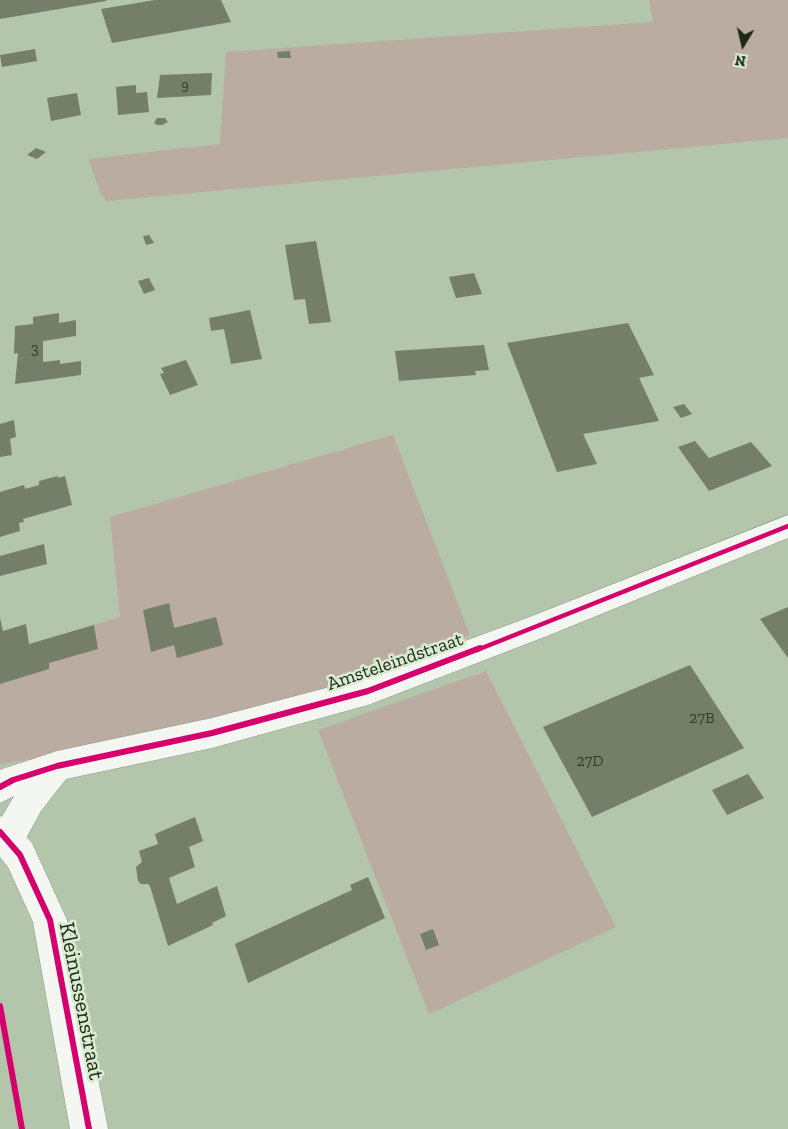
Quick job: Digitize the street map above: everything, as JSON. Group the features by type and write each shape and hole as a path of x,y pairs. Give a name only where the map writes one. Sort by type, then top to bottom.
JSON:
{"street":[{"name":"Amsteleindstraat","path":"0,787 13,780 57,766 212,734 368,691 537,627 788,526"},
{"path":"3,835 57,766"},
{"name":"Kleinussenstraat","path":"3,835 20,855 50,920 89,1129"}],"shaded area":[{"path":"649,0 788,0 788,138 106,201 100,191 88,159 220,144 226,52 653,22"},
{"path":"393,435 470,635 433,651 356,679 278,702 100,746 0,764 0,653 120,617 110,517"},
{"path":"486,671 616,927 429,1014 318,730"}],"building":[{"path":"0,0 106,0 106,1 0,19"},
{"path":"155,0 221,0 231,22 112,43 101,9"},
{"path":"35,49 37,61 2,67 0,55"},
{"path":"290,51 291,58 278,58 277,52"},
{"path":"212,73 211,95 157,98 160,75"},
{"path":"136,85 136,93 147,92 149,112 118,115 116,87"},
{"path":"77,93 81,115 51,121 47,98"},
{"path":"157,118 165,118 168,122 157,125 154,123"},
{"path":"36,148 46,152 37,159 27,155"},
{"path":"149,235 154,243 146,245 143,236"},
{"path":"316,241 331,322 309,324 305,299 294,300 285,245"},
{"path":"474,273 482,294 456,298 449,277"},
{"path":"149,278 155,290 144,294 138,281"},
{"path":"250,310 262,359 231,364 224,329 211,331 209,318"},
{"path":"59,313 59,323 76,320 76,336 43,341 43,362 60,360 60,364 81,361 81,375 15,384 18,353 14,354 15,326 33,324 33,317"},
{"path":"628,323 654,375 639,378 659,421 583,434 597,464 557,472 507,343"},
{"path":"484,345 489,370 475,371 476,375 399,381 395,351"},
{"path":"186,360 198,385 170,395 160,374 164,373 161,368"},
{"path":"684,404 692,414 681,418 673,407"},
{"path":"14,420 16,437 10,439 12,455 0,457 0,424"},
{"path":"695,441 709,458 751,442 772,466 709,491 678,447"},
{"path":"58,476 58,478 65,476 72,505 23,519 24,522 19,523 20,531 0,537 0,492 24,485 25,489 39,485 39,481"},
{"path":"44,544 47,564 0,576 0,556"},
{"path":"169,603 174,628 216,617 223,645 177,658 174,645 151,652 143,610"},
{"path":"788,607 788,658 760,619"},
{"path":"0,618 3,631 26,624 29,644 94,625 98,649 49,663 49,669 0,684"},
{"path":"690,665 744,748 592,817 543,727"},
{"path":"748,774 764,798 727,815 712,790"},
{"path":"195,817 203,841 189,847 195,867 169,878 177,904 217,886 226,916 212,923 213,925 168,946 150,886 148,884 141,884 138,881 136,867 142,862 139,851 158,844 155,834"},
{"path":"368,877 385,918 248,983 235,944 352,890 350,885"},
{"path":"433,929 439,945 426,950 420,934"}],"cycle path":[{"path":"0,787 13,780 57,766 212,733 368,691 537,627 788,526"},
{"path":"0,832 20,855 50,920 89,1129"},
{"path":"0,1006 22,1129"}]}
